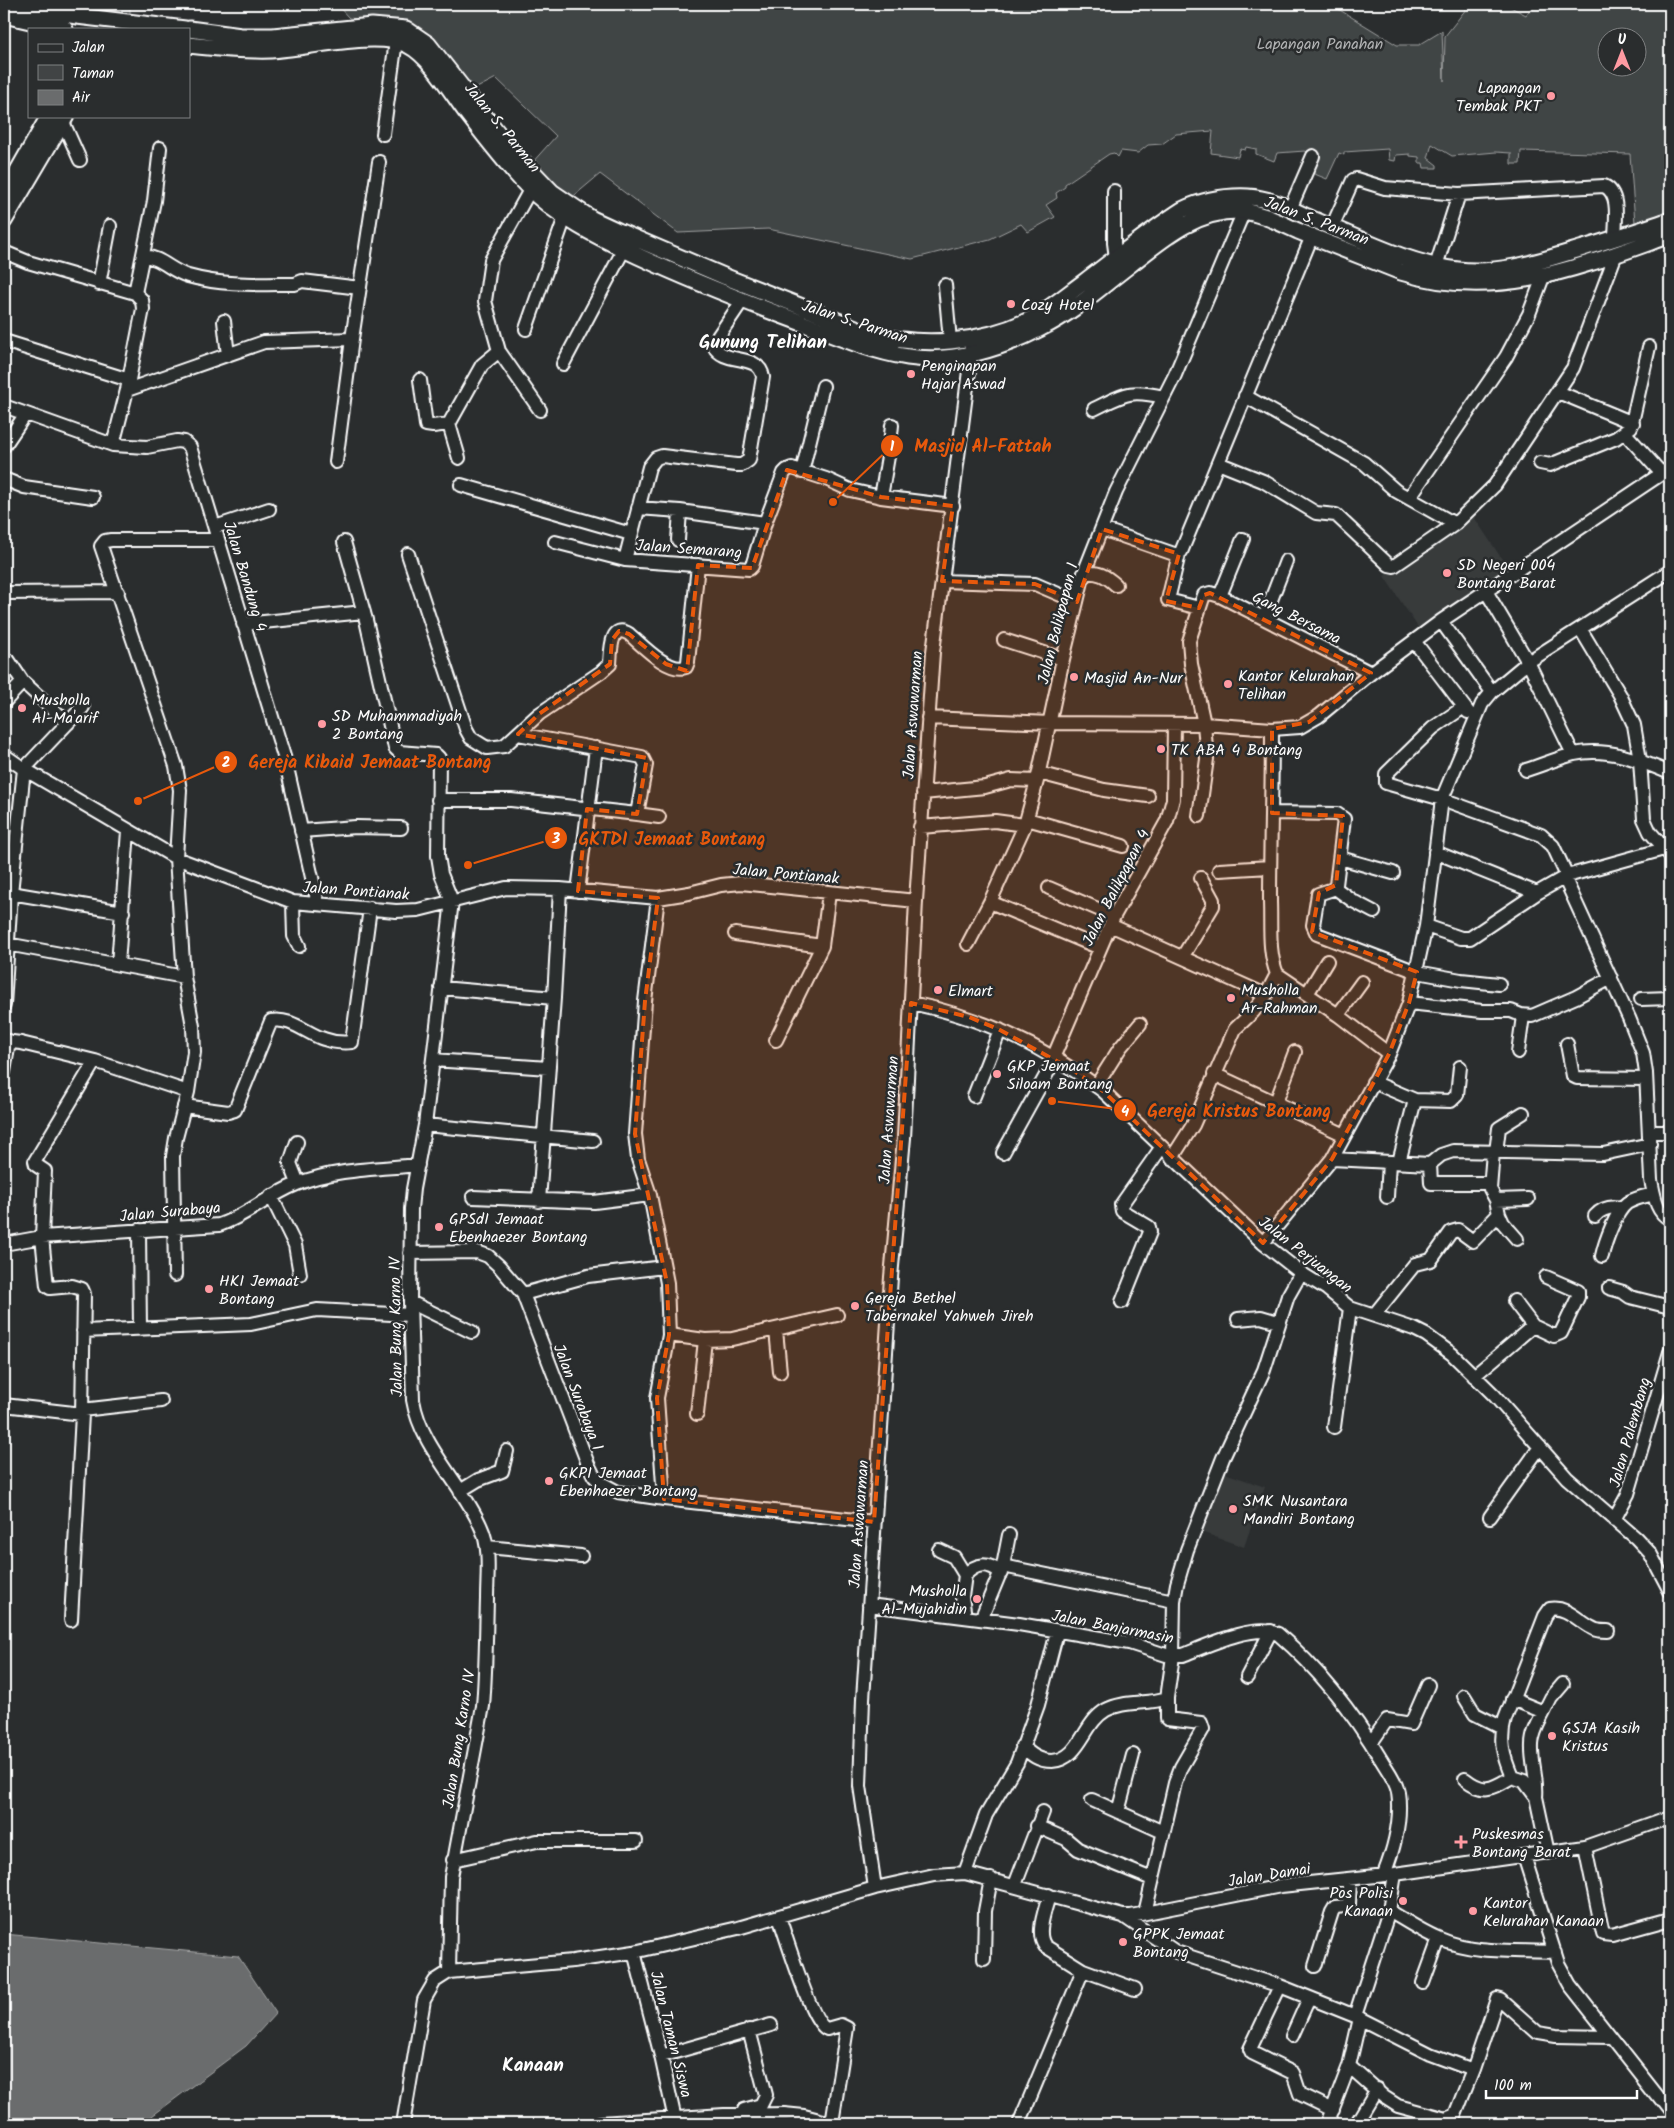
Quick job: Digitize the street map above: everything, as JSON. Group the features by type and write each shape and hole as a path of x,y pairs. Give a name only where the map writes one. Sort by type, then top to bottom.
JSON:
{"main road":[{"name":"Jalan S. Parman","path":"6,4 76,10 109,24 171,28"},
{"path":"4,15 61,28"},
{"name":"Jalan S. Parman","path":"273,43 372,26 406,30 428,44 508,146 552,192 592,219 726,277 872,334 894,340 912,342 950,340 971,346 1002,344 1048,324 1068,312 1159,241 1188,222 1223,212 1244,211 1422,279 1471,284 1500,283 1543,277 1616,246 1670,220"},
{"name":"Jalan S. Parman","path":"190,30 241,43"},
{"name":"Jalan S. Parman","path":"190,45 377,38 396,41 410,46 426,60 500,157 530,190 578,226 624,250 742,301 857,344 911,357 936,358 971,346 1028,321 1064,297 1182,210 1200,202 1225,197 1250,197 1273,202 1392,252 1436,266 1460,270 1531,265 1670,235"},
{"path":"4,195 59,118"},
{"path":"4,221 59,118"},
{"path":"1297,212 1297,230"}],"street":[{"path":"383,134 396,41"},
{"path":"59,118 80,160"},
{"path":"135,293 154,201 160,148"},
{"path":"1297,212 1313,156"},
{"path":"336,462 352,339 379,162"},
{"path":"1218,463 1263,481 1315,513 1331,515 1392,566 1455,524 1495,485 1573,368 1584,342 1616,246 1614,196 1610,188 1604,186 1459,194 1385,188 1354,179 1332,227"},
{"path":"530,190 488,267 486,308 499,351 540,410"},
{"path":"1114,191 1114,243 1116,258"},
{"path":"1436,266 1459,194"},
{"name":"Jalan Balikpapan 1","path":"968,944 990,902 1026,822 1084,573 1116,492 1135,450 1164,397 1244,211"},
{"path":"526,330 565,217"},
{"path":"99,284 110,226"},
{"path":"1199,816 1207,767 1204,724 1189,652 1189,640 1199,608 1168,600 1179,554 1184,548 1312,236"},
{"path":"563,364 624,250"},
{"path":"4,252 28,262 135,293 142,300 144,309 113,445"},
{"path":"143,256 156,258 187,276 224,284 298,283 360,293"},
{"path":"1409,498 1506,357 1528,314 1543,277"},
{"path":"944,285 950,340"},
{"path":"626,556 649,467 656,458 662,456 736,466 742,465 748,460 763,377 762,371 751,362 720,354 714,346 717,338 742,301"},
{"path":"224,321 228,355"},
{"path":"4,341 128,385 271,340 352,339"},
{"name":"Jalan Aswawarman","path":"876,1888 860,1786 874,1522 891,1277 904,1138 920,827 933,652 953,506 971,346"},
{"path":"1629,428 1649,347"},
{"path":"441,425 482,365 499,351"},
{"path":"420,380 426,425 441,425"},
{"path":"824,386 802,472 826,479 850,490 881,497 953,506"},
{"path":"1094,409 1130,393 1143,392 1164,397"},
{"path":"928,718 1050,723 1204,724 1272,729 1300,727 1441,621 1666,471 1629,428 1558,392"},
{"path":"1245,396 1364,463 1396,491 1455,524"},
{"name":"Jalan Bandung 4","path":"4,406 113,445 139,448 177,441 188,443 286,763 318,904"},
{"path":"4,446 25,415"},
{"path":"881,497 892,424"},
{"path":"441,425 459,458"},
{"path":"1540,463 1550,465 1629,428"},
{"name":"Jalan Semarang","path":"555,542 626,556 749,569 752,566 765,523 784,473 792,468 802,472"},
{"path":"4,479 24,487 93,497"},
{"path":"461,485 631,534"},
{"path":"638,508 680,511 765,523"},
{"path":"215,527 269,509"},
{"path":"678,540 680,511"},
{"path":"1102,529 1174,554 1179,554"},
{"path":"1220,596 1242,539"},
{"path":"175,1276 173,1156 194,1062 194,1042 184,977 176,858 180,790 176,766 118,592 101,549 105,541 218,540"},
{"path":"344,542 364,612 395,748 399,752 438,756 439,865 452,901"},
{"path":"408,554 466,729 471,738 487,748 504,746 539,714 605,668 614,634 625,631 666,664 680,669 686,667 698,565"},
{"path":"1264,618 1286,561"},
{"path":"1263,1243 1332,1159 1372,1082 1389,1054 1409,1003 1417,972 1426,926 1442,799 1482,704 1492,692 1528,662 1581,630 1670,571"},
{"path":"1084,573 1096,572 1106,575 1116,585"},
{"path":"942,581 1035,584 1077,602"},
{"path":"1486,591 1528,662 1573,754"},
{"path":"4,592 118,592"},
{"name":"Gang Bersama","path":"1199,608 1204,595 1207,593 1220,596 1371,673"},
{"path":"243,624 364,612"},
{"path":"1441,621 1492,692"},
{"path":"1426,926 1462,938 1470,938 1537,893 1570,875 1667,852 1650,832 1644,819 1637,739 1628,711 1581,630"},
{"path":"1004,640 1063,659"},
{"path":"1414,641 1475,722"},
{"path":"4,658 9,661 23,682 68,723"},
{"path":"4,702 23,682"},
{"path":"4,1005 6,939 11,893 10,826 24,769 83,707"},
{"path":"1464,707 1433,728 1385,776 1386,783 1442,799 1541,835 1553,846 1570,875 1643,1053 1646,1079 1658,1134 1654,1194 1659,1208 1670,1219"},
{"name":"Jalan Balikpapan 4","path":"1004,1153 1054,1059 1112,920 1167,821 1171,810 1174,775 1174,724"},
{"path":"1172,1158 1193,1125 1235,1029 1253,1012 1266,995 1277,974 1271,950 1272,729"},
{"path":"518,734 642,757 646,765 637,814"},
{"path":"578,891 596,748"},
{"path":"1526,770 1573,754 1614,753 1640,760 1670,773"},
{"name":"Jalan Pontianak","path":"4,756 176,858 293,902 396,911 418,910 506,888 560,889 658,898 741,883 916,901"},
{"path":"923,793 985,788 1011,780 1038,777 1104,790 1148,796"},
{"path":"438,800 511,800 659,817"},
{"path":"1272,813 1341,815 1344,821 1335,888"},
{"path":"920,827 995,821 1026,822 1123,846"},
{"path":"301,831 356,827 401,828"},
{"path":"118,964 128,831"},
{"path":"1436,852 1537,893"},
{"path":"1340,858 1393,873"},
{"path":"1219,870 1270,867"},
{"path":"1183,956 1213,906 1213,900 1201,878"},
{"path":"1049,888 1183,956 1266,995"},
{"path":"1335,888 1353,901 1374,912"},
{"path":"1335,888 1318,894 1313,925 1317,934 1417,972 1461,980 1499,984"},
{"path":"539,1201 560,889"},
{"path":"11,893 123,912"},
{"path":"776,1040 822,946 829,893"},
{"path":"658,898 645,1001 635,1120 638,1159 650,1195 667,1283 669,1335 657,1391 664,1499"},
{"name":"Jalan Bung Karno IV","path":"449,1972 450,1891 453,1860 465,1808 483,1706 486,1678 486,1548 481,1526 425,1436 415,1412 410,1308 410,1253 413,1189 425,1125 452,901"},
{"path":"293,902 294,936 299,946"},
{"path":"990,902 1100,948"},
{"path":"184,1106 228,1112 235,1110 272,1021 276,1020 300,1027 326,1040 352,1042 370,908"},
{"path":"734,934 822,946"},
{"path":"6,939 184,977"},
{"path":"1307,994 1327,961"},
{"path":"1277,974 1338,1014 1389,1054"},
{"path":"1409,1003 1482,1011 1511,1011 1523,1016 1532,1016 1576,997 1611,978"},
{"path":"1338,1014 1362,982"},
{"path":"441,988 554,998"},
{"path":"1642,999 1670,998"},
{"name":"Jalan Perjuangan","path":"911,1003 969,1017 1000,1030 1054,1059 1096,1086 1263,1243 1301,1273 1327,1289 1350,1308 1426,1335 1452,1354 1494,1395 1567,1478 1636,1538 1650,1553 1670,1591"},
{"path":"1518,1052 1523,1016"},
{"path":"1096,1086 1120,1048 1140,1024"},
{"path":"974,1096 1000,1030"},
{"path":"4,1072 6,1041 95,1061 188,1092"},
{"path":"1567,1044 1573,1076 1577,1078 1646,1079"},
{"path":"1276,1102 1295,1052"},
{"path":"433,1060 548,1068"},
{"path":"71,1620 82,1412 84,1294 82,1288 78,1286 50,1288 47,1286 42,1237 45,1171 36,1165 36,1160 95,1061"},
{"path":"1372,1082 1415,1100 1454,1100 1457,1095 1460,1067"},
{"path":"1214,1074 1345,1135"},
{"path":"1387,1198 1394,1162 1415,1100"},
{"path":"1517,1238 1503,1223 1496,1200 1490,1189 1490,1183 1499,1128 1523,1113"},
{"path":"425,1125 593,1141"},
{"path":"1332,1159 1430,1164 1448,1152 1603,1154 1658,1134"},
{"path":"297,1142 290,1163 298,1183"},
{"path":"1122,1302 1150,1232 1149,1228 1122,1211 1121,1205 1162,1148"},
{"path":"1430,1164 1431,1183 1490,1183"},
{"name":"Jalan Surabaya","path":"4,1244 42,1237 208,1227 224,1224 271,1196 298,1183 336,1174 418,1165"},
{"path":"1602,1256 1618,1213 1622,1208 1629,1202 1654,1194"},
{"path":"473,1197 594,1202 650,1195"},
{"path":"271,1196 295,1245 300,1274"},
{"path":"1496,1200 1528,1199"},
{"path":"1595,1216 1600,1210 1622,1208"},
{"path":"1374,1315 1414,1264 1431,1260 1451,1232 1458,1230 1474,1240 1499,1214"},
{"path":"139,1230 140,1329"},
{"name":"Jalan Surabaya 1","path":"410,1253 469,1251 482,1254 499,1266 523,1294 594,1476 609,1489 664,1499 874,1522"},
{"path":"523,1294 588,1276 664,1266"},
{"path":"1145,1913 1178,1775 1203,1729 1201,1723 1169,1720 1166,1718 1166,1700 1173,1656 1176,1584 1187,1550 1223,1458 1264,1370 1288,1296 1301,1273"},
{"path":"1514,1301 1533,1326 1554,1336 1559,1335 1578,1297 1577,1290 1546,1278"},
{"path":"1609,1288 1630,1297 1670,1307"},
{"path":"83,1331 251,1324 317,1310 410,1308 472,1332"},
{"path":"1334,1427 1350,1308"},
{"path":"669,1335 705,1340 732,1339 837,1315"},
{"path":"1238,1318 1261,1317 1278,1322"},
{"path":"1474,1376 1533,1326"},
{"path":"776,1330 780,1372"},
{"path":"697,1414 705,1340"},
{"name":"Jalan Palembang","path":"1614,1520 1628,1494 1670,1352"},
{"path":"4,1405 82,1412 161,1401"},
{"path":"1490,1517 1540,1447"},
{"path":"460,1491 478,1480 502,1471 508,1451"},
{"path":"981,1619 1002,1570 1009,1535"},
{"path":"486,1548 581,1556"},
{"path":"939,1550 954,1557 965,1575 962,1597 965,1617"},
{"path":"965,1575 975,1566 989,1567 1174,1601"},
{"name":"Jalan Banjarmasin","path":"869,1605 981,1619 1129,1643 1173,1656 1183,1655 1253,1632 1271,1631"},
{"path":"1536,1797 1524,1781 1512,1776 1502,1753 1502,1728 1545,1616 1550,1610 1556,1608 1565,1610 1594,1629 1608,1631"},
{"path":"1247,1677 1271,1631 1286,1641 1340,1697 1371,1743 1396,1786 1400,1814 1389,1874 1388,1911 1357,2017 1349,2066 1327,2124"},
{"path":"966,1873 986,1815 1017,1763 1038,1705 1057,1632"},
{"path":"1563,1684 1551,1698 1536,1728 1532,1744 1536,1775 1535,1855 1555,1952 1558,1963 1570,1986 1670,2112"},
{"path":"1371,1743 1387,1720 1411,1724 1428,1685"},
{"path":"1464,1696 1475,1714 1502,1728"},
{"path":"1512,1698 1544,1712"},
{"path":"1021,1748 1045,1761 1062,1759 1074,1750 1092,1722 1106,1710 1166,1700"},
{"path":"1118,1812 1133,1755"},
{"path":"1465,1779 1482,1789 1490,1789 1512,1776"},
{"path":"1092,1800 1163,1832"},
{"path":"1015,1885 1036,1826 1043,1812"},
{"name":"Jalan Damai","path":"449,1972 573,1962 634,1952 779,1917 876,1888 934,1875 966,1873 1123,1916 1281,1886 1389,1874 1585,1847 1670,1817"},
{"path":"1036,1826 1066,1839 1078,1849 1152,1880"},
{"path":"453,1860 537,1841 636,1841"},
{"path":"1585,1847 1603,1934 1612,1935 1670,1919"},
{"path":"984,1959 985,1911 991,1879"},
{"path":"1315,1966 1332,1912 1335,1908 1349,1904 1350,1879"},
{"path":"1049,1895 1041,1940 1045,1946 1083,1970 1135,1989"},
{"path":"1388,1911 1439,1939 1482,1949 1555,1952"},
{"path":"1123,1916 1176,1952 1280,1986 1357,2017 1430,2054 1473,2070"},
{"path":"600,2123 676,2121 724,2115 794,2114 834,2124 848,2028 841,2025 827,2029 821,2026 810,2007 779,1917"},
{"path":"1423,1983 1439,1939"},
{"name":"Jalan Taman Siswa","path":"634,1952 676,2121"},
{"path":"1019,2124 1083,1970"},
{"path":"403,2124 424,2000 435,1981 449,1972"},
{"path":"1280,1986 1250,2049 1252,2052 1293,2074 1300,2094 1332,2110"},
{"path":"1292,2036 1309,1998"},
{"path":"1349,2066 1384,2097 1398,2106 1442,2119 1450,2119 1455,2115 1473,2070 1497,1999 1501,2000 1538,2033 1556,2036 1610,2037"},
{"path":"661,2056 771,2024"},
{"path":"724,2115 761,2105 766,2096 749,2030"},
{"path":"1356,2124 1377,2089"}],"highlighted area":[{"path":"787,470 881,497 953,506 942,581 1035,584 1077,602 1102,529 1179,554 1166,601 1199,608 1204,595 1210,593 1371,673 1309,722 1272,729 1272,813 1343,816 1336,885 1319,893 1312,932 1417,972 1409,1003 1389,1054 1332,1159 1263,1243 1103,1091 1073,1070 998,1029 969,1017 911,1003 874,1522 664,1499 657,1398 669,1335 667,1283 635,1134 645,1001 658,898 578,891 587,809 637,814 647,758 518,734 539,714 610,664 612,640 619,631 629,634 666,664 687,671 698,565 752,568"}],"shaded area":[{"name":"SD Negeri 004 Bontang Barat","path":"1474,517 1510,571 1419,629 1384,576"},
{"name":"SMK Nusantara Mandiri Bontang","path":"1222,1472 1265,1487 1244,1547 1201,1532"}],"green space":[{"path":"130,4 130,14 82,5"},
{"name":"Lapangan Panahan","path":"336,4 1330,4 1397,45 1419,45 1442,31 1444,81 1445,36 1470,4 1505,4 1526,15 1534,4 1670,4 1670,213 1635,223 1630,154 1521,151 1520,164 1511,164 1511,153 1496,152 1452,156 1432,144 1428,158 1437,165 1437,168 1424,168 1423,163 1419,163 1419,157 1410,156 1410,154 1396,155 1395,161 1389,160 1388,149 1344,152 1344,155 1339,153 1327,179 1307,171 1314,154 1305,151 1277,153 1274,161 1256,154 1256,149 1246,147 1245,150 1240,149 1238,157 1211,153 1213,131 1176,134 1162,144 1148,145 1138,153 1121,151 1118,157 1114,153 1109,154 1065,184 1065,187 1056,193 1057,198 1046,205 1055,217 1028,232 1021,224 990,239 912,259 768,229 678,233 600,174 569,200 531,164 556,136 496,78 475,89 419,27 349,18"}],"water":[{"path":"4,1934 238,1956 276,2013 246,2046 152,2116 147,2124 4,2124"}],"place":[{"name":"Lapangan Tembak PKT","path":"1551,96"},
{"name":"Cozy Hotel","path":"1011,304"},
{"name":"Penginapan Hajar Aswad","path":"911,374"},
{"name":"Masjid Al-Fattah","path":"833,502"},
{"name":"SD Negeri 004 Bontang Barat","path":"1447,573"},
{"name":"Masjid An-Nur","path":"1074,677"},
{"name":"Kantor Kelurahan Telihan","path":"1228,684"},
{"name":"Musholla Al-Ma'arif","path":"22,708"},
{"name":"SD Muhammadiyah 2 Bontang","path":"322,724"},
{"name":"TK ABA 4 Bontang","path":"1161,749"},
{"name":"Gereja Kibaid Jemaat Bontang","path":"138,801"},
{"name":"GKTDI Jemaat Bontang","path":"468,865"},
{"name":"Elmart","path":"938,990"},
{"name":"Musholla Ar-Rahman","path":"1231,998"},
{"name":"GKP Jemaat Siloam Bontang","path":"997,1074"},
{"name":"Gereja Kristus Bontang","path":"1052,1101"},
{"name":"GPSdI Jemaat Ebenhaezer Bontang","path":"439,1227"},
{"name":"HKI Jemaat Bontang","path":"209,1289"},
{"name":"Gereja Bethel Tabernakel Yahweh Jireh","path":"855,1306"},
{"name":"GKPI Jemaat Ebenhaezer Bontang","path":"549,1481"},
{"name":"SMK Nusantara Mandiri Bontang","path":"1233,1509"},
{"name":"Musholla Al-Mujahidin","path":"977,1599"},
{"name":"GSJA Kasih Kristus","path":"1552,1736"},
{"name":"Puskesmas Bontang Barat","path":"1461,1842"},
{"name":"Pos Polisi Kanaan","path":"1403,1901"},
{"name":"Kantor Kelurahan Kanaan","path":"1473,1911"},
{"name":"GPPK Jemaat Bontang","path":"1123,1942"}],"district":[{"name":"Gunung Telihan","path":"763,341"},
{"name":"Kanaan","path":"533,2064"}]}
